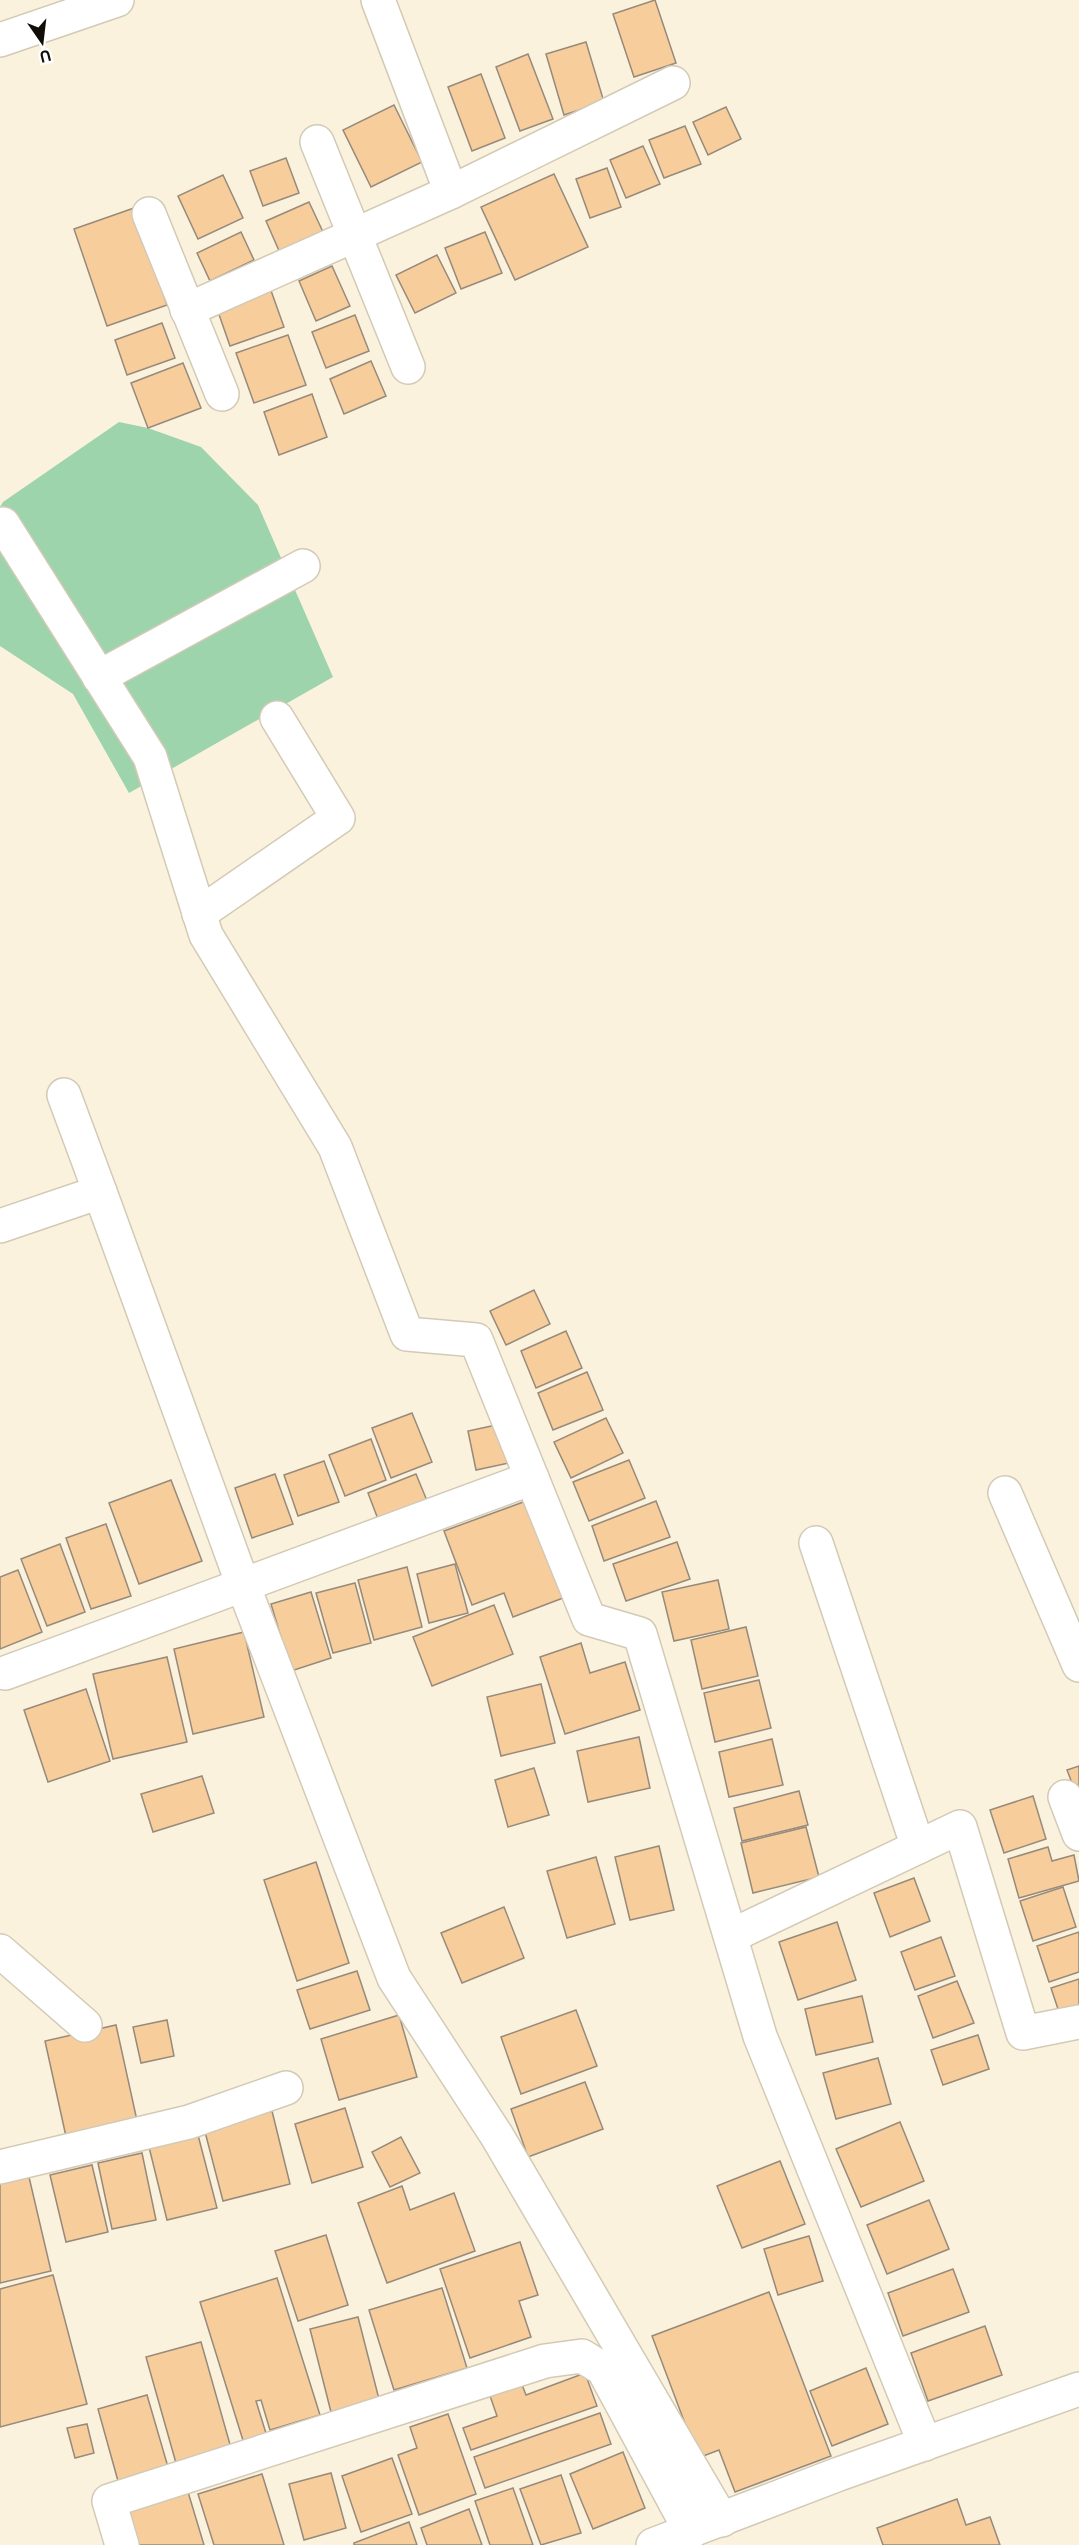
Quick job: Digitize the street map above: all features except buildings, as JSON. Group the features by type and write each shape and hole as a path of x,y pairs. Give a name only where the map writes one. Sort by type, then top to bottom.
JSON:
{"street":[{"path":"0,40 117,0"},
{"path":"378,0 451,192"},
{"path":"187,310 451,192 673,83"},
{"path":"317,142 408,367"},
{"path":"149,214 222,394"},
{"path":"0,525 3,524 150,757 206,935 335,1147 407,1334 476,1340 589,1618 640,1634 760,2036 925,2444"},
{"path":"99,677 303,566"},
{"path":"199,914 338,818 277,718"},
{"path":"64,1095 243,1585 394,1978 497,2136 722,2520"},
{"path":"0,1226 100,1192"},
{"path":"5,1673 532,1478"},
{"path":"1005,1493 1079,1665"},
{"path":"816,1543 918,1847"},
{"path":"1065,1797 1079,1834"},
{"path":"731,1936 960,1827 1023,2033 1079,2022"},
{"path":"0,1951 86,2025"},
{"path":"0,2167 189,2122 286,2088"},
{"path":"122,2545 110,2501 545,2361 582,2356 603,2369 691,2532"},
{"path":"653,2545 1079,2389"}],"green space":[{"path":"119,422 148,428 201,447 258,505 333,677 129,793 73,694 0,646 0,507 3,502"}]}
